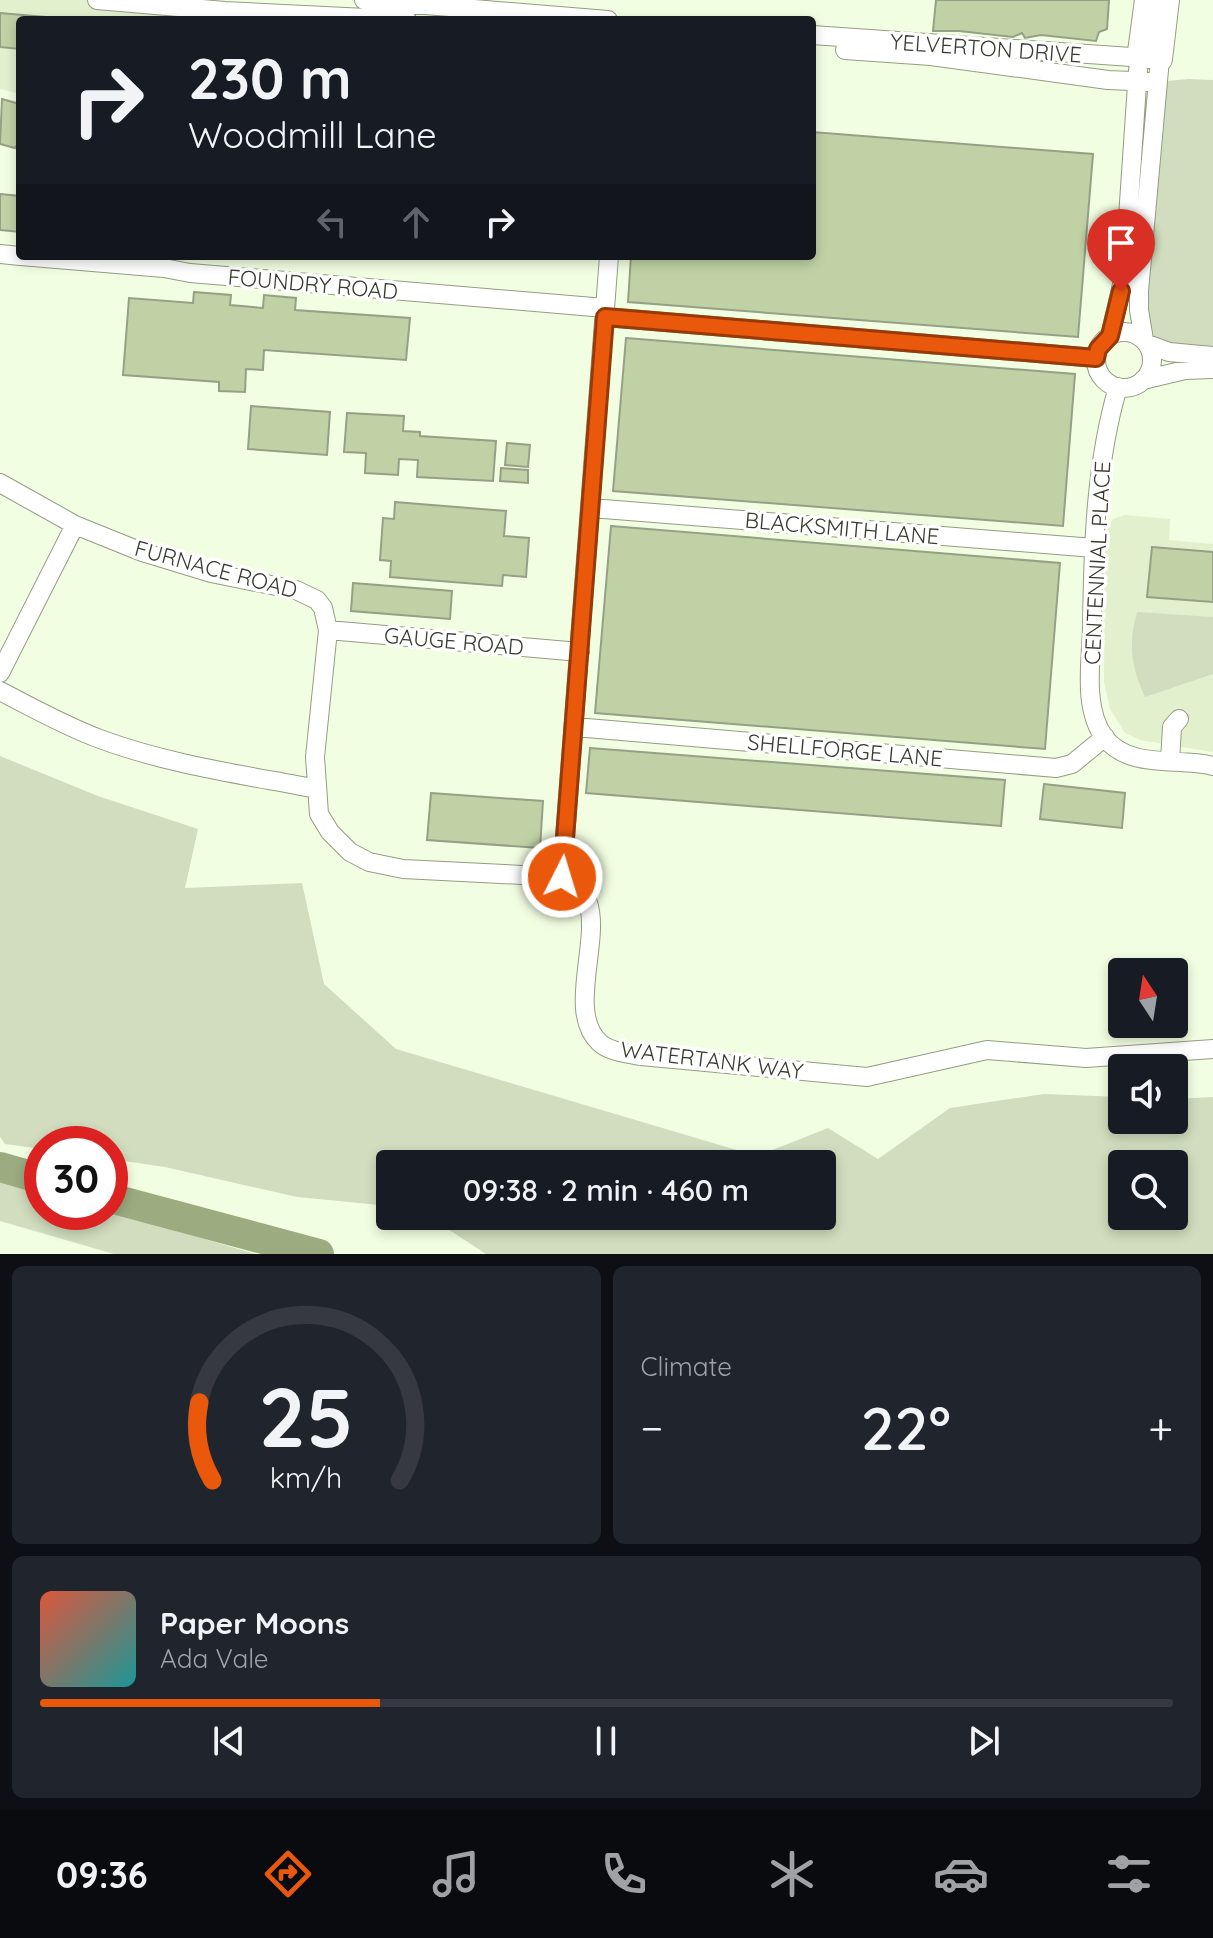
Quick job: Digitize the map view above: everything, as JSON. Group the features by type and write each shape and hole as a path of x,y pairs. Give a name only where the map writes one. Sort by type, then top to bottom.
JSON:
{"street":[{"path":"97,0 161,9 319,16"},
{"path":"364,0 559,16"},
{"path":"1143,380 1151,367 1151,351 1145,342 1139,310 1148,71 1147,0"},
{"path":"1167,0 1148,71 1124,276 1110,336 1098,349 1096,358 1099,373 1110,384 1127,388 1143,380 1185,370 1213,369"},
{"name":"YELVERTON DRIVE","path":"816,35 1148,71"},
{"name":"YELVERTON DRIVE","path":"816,48 1148,71"},
{"name":"FOUNDRY ROAD","path":"110,260 154,262 190,273 1096,358"},
{"path":"328,630 315,757 319,814 330,832 350,852 369,862 403,869 562,877 609,260"},
{"path":"1110,336 1128,332 1169,352 1213,356"},
{"name":"CENTENNIAL PLACE","path":"1105,737 1096,720 1091,695 1094,548 1102,459 1118,387"},
{"name":"FURNACE ROAD","path":"0,483 75,525 142,552 211,573 307,594 323,608 328,630"},
{"name":"BLACKSMITH LANE","path":"591,508 1094,548"},
{"path":"0,673 75,525"},
{"name":"GAUGE ROAD","path":"328,630 580,652"},
{"path":"0,691 102,740 181,762 317,789"},
{"path":"1170,761 1172,727 1179,719"},
{"name":"SHELLFORGE LANE","path":"575,727 1056,768 1072,764 1105,737"},
{"path":"1105,737 1123,752 1145,759 1213,766"},
{"name":"WATERTANK WAY","path":"562,877 579,888 588,903 591,921 585,1008 590,1027 600,1043 616,1051 867,1077 987,1050 1086,1058 1213,1049"}],"shaded area":[{"path":"0,0 97,0 161,6 161,16 16,16 16,93 0,89"},
{"path":"1213,80 1213,356 1147,344 1142,324 1156,82"},
{"path":"1125,515 1170,519 1169,540 1213,544 1213,752 1140,740 1125,733 1110,709 1104,682 1105,532 1113,519"},
{"path":"1137,612 1213,617 1213,674 1145,697 1132,655 1132,634"},
{"path":"0,756 98,796 198,829 185,888 302,883 324,984 396,1049 737,1150 376,1150 376,1205 297,1197 128,1162 128,1126 24,1126 24,1147 5,1144 0,1137"},
{"path":"1044,1094 1108,1096 1108,1134 1188,1134 1188,1098 1213,1097 1213,1254 486,1254 449,1230 836,1230 836,1150 772,1150 828,1128 878,1159 950,1108"},
{"path":"0,1182 24,1188 24,1228 0,1221"},
{"path":"128,1216 255,1254 114,1254 31,1230 128,1230"}],"building":[{"path":"936,0 1109,0 1107,29 1099,32 1096,41 1041,35 1025,38 1022,33 1013,37 933,31"},
{"path":"0,13 34,16 16,16 16,49 0,47"},
{"path":"2,99 16,103 16,146 0,144"},
{"path":"816,132 1093,154 1078,337 628,302 631,260 816,260"},
{"path":"0,194 16,196 16,232 0,230"},
{"path":"194,292 231,295 230,305 263,308 264,295 296,298 295,310 410,318 406,360 264,350 263,370 246,369 245,392 219,391 219,382 123,375 129,298 193,303"},
{"path":"626,338 1075,374 1063,526 613,491"},
{"path":"251,406 330,412 327,455 248,449"},
{"path":"347,413 404,416 403,431 420,432 420,436 496,441 493,481 417,477 418,460 399,459 398,475 365,473 366,453 344,452"},
{"path":"507,443 530,445 528,467 505,465"},
{"path":"501,468 528,470 528,483 500,481"},
{"path":"395,502 506,511 504,536 529,538 526,577 503,575 502,586 390,577 391,561 380,560 383,518 394,519"},
{"path":"611,526 1060,563 1045,749 595,713"},
{"path":"1152,547 1213,552 1213,602 1147,597"},
{"path":"353,583 452,591 450,619 351,611"},
{"path":"590,748 1005,780 1001,826 586,793"},
{"path":"1044,784 1125,793 1122,828 1040,819"},
{"path":"431,793 543,801 540,848 427,840"}],"waterway":[{"path":"0,1167 24,1174"},
{"path":"128,1203 319,1254"}],"route":[{"path":"562,877 605,317 1096,358 1098,349 1110,336 1121,291"}]}
